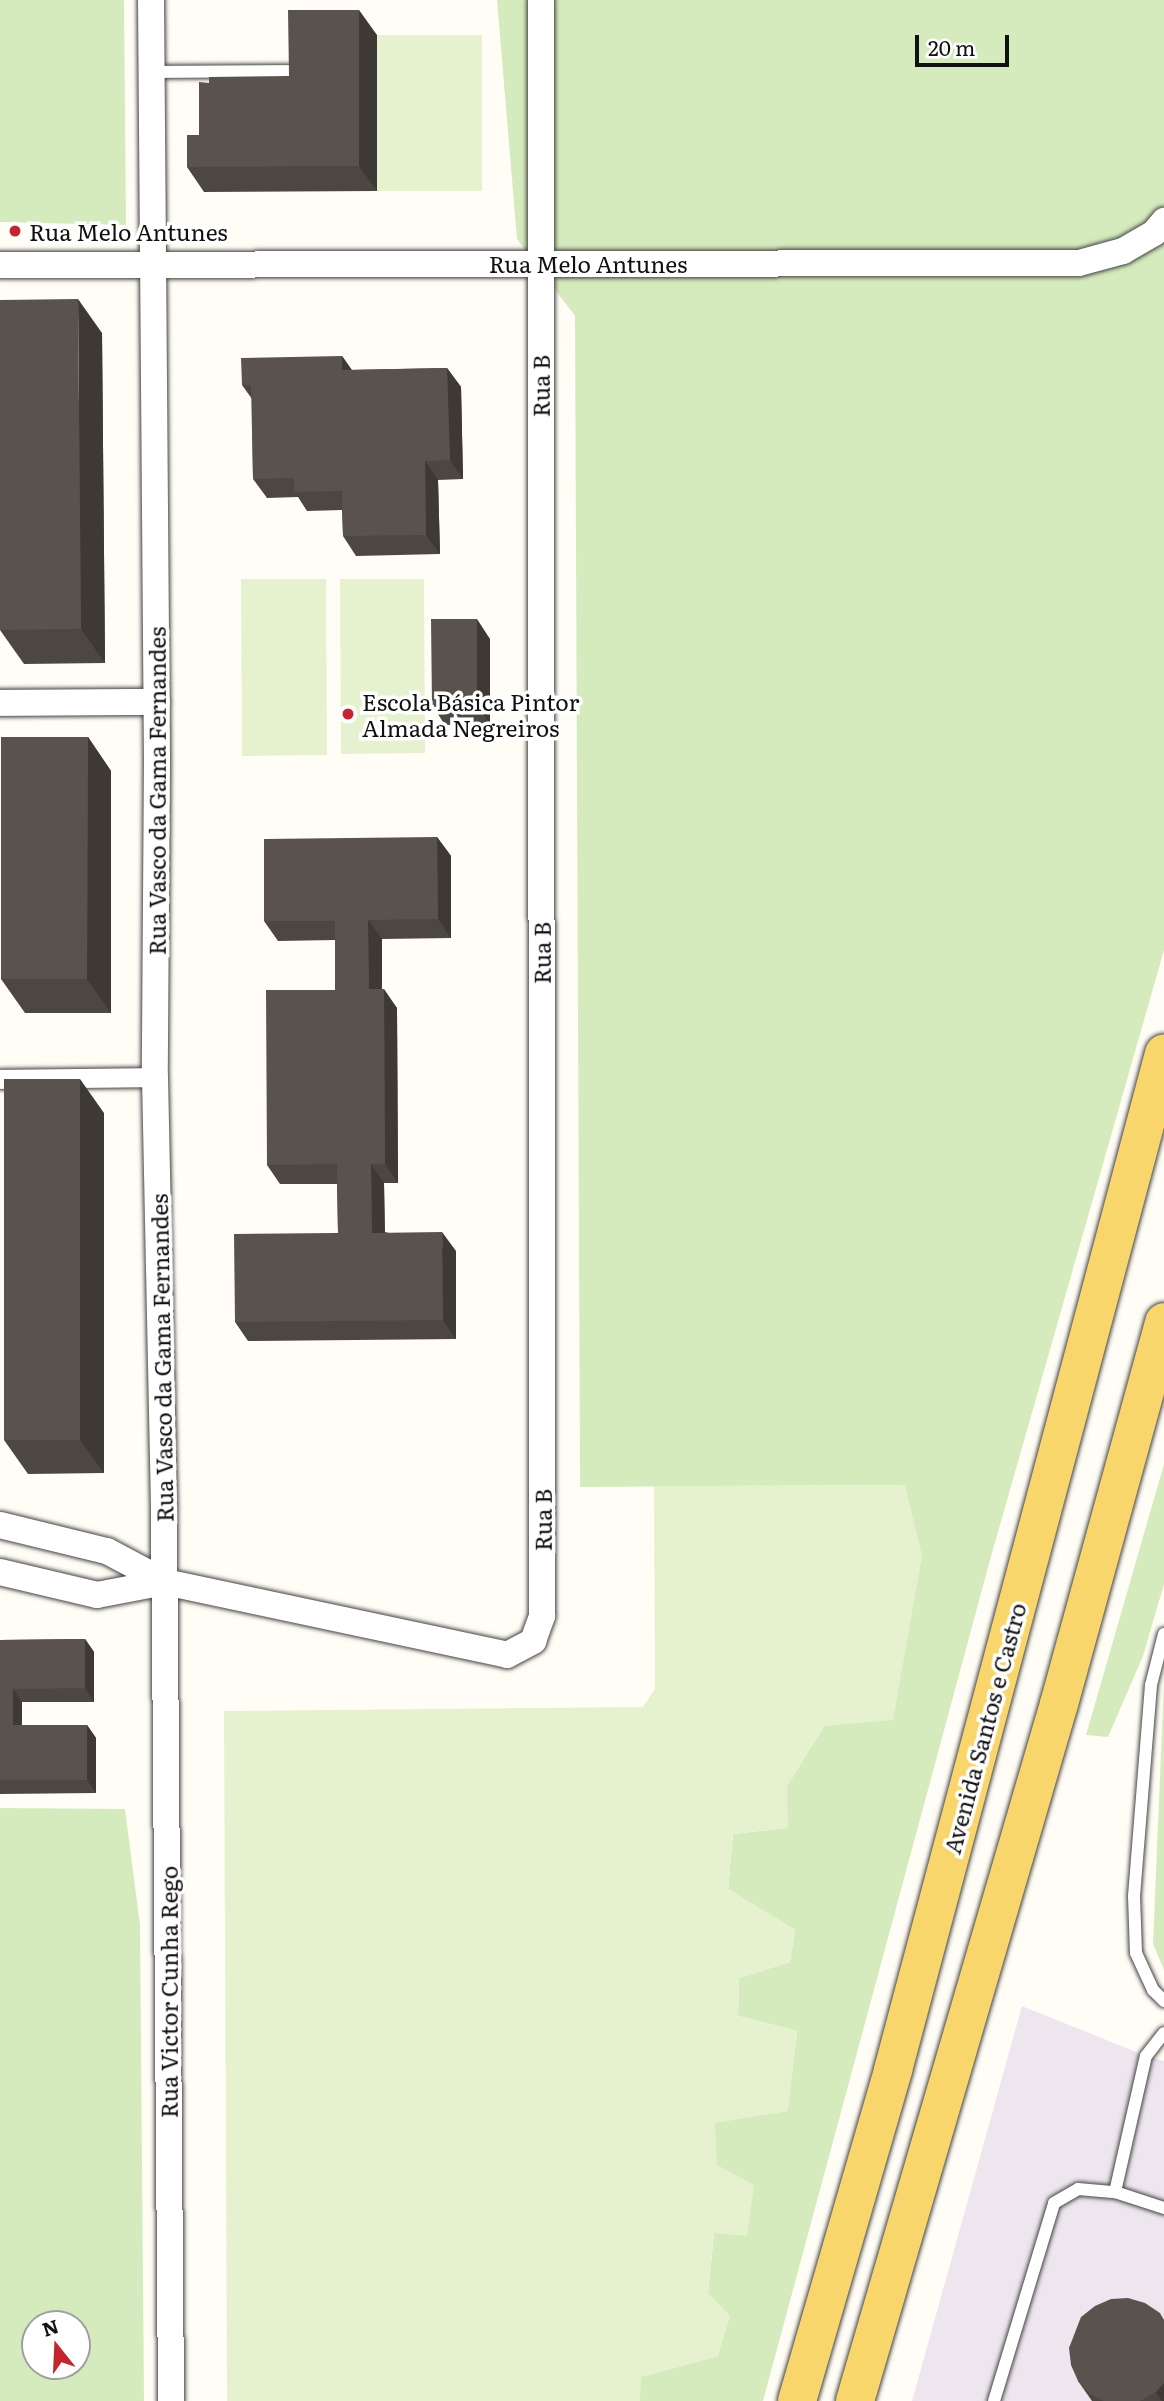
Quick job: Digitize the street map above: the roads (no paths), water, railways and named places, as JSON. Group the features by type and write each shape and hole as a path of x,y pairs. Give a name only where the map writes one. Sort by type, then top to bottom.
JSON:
{"main road":[{"name":"Avenida Santos e Castro","path":"797,2401 892,2070 1164,1054"},
{"path":"855,2401 1059,1704 1164,1322"}],"street":[{"name":"Rua Vasco da Gama Fernandes","path":"151,0 157,702 155,1077 165,1583"},
{"name":"Rua B","path":"165,1583 507,1655 533,1641 542,1616 541,1"},
{"name":"Rua Melo Antunes","path":"0,265 1079,263 1123,251 1154,233 1164,221"},
{"path":"0,703 157,702"},
{"path":"0,1079 155,1077"},
{"path":"0,1525 107,1551 165,1583"},
{"path":"0,1572 97,1595 165,1583"},
{"name":"Rua Victor Cunha Rego","path":"165,1583 171,2401"}],"lane":[{"path":"151,72 296,71"},
{"path":"1164,1634 1151,1685 1135,1896 1136,1953 1153,1990 1164,2001"},
{"path":"1115,2192 1146,2056 1164,2033"},
{"path":"994,2401 1054,2203 1078,2189 1115,2192 1164,2208"}],"place":[{"name":"Rua Melo Antunes","path":"15,231"},
{"name":"Escola Básica Pintor Almada Negreiros","path":"348,714"}]}
